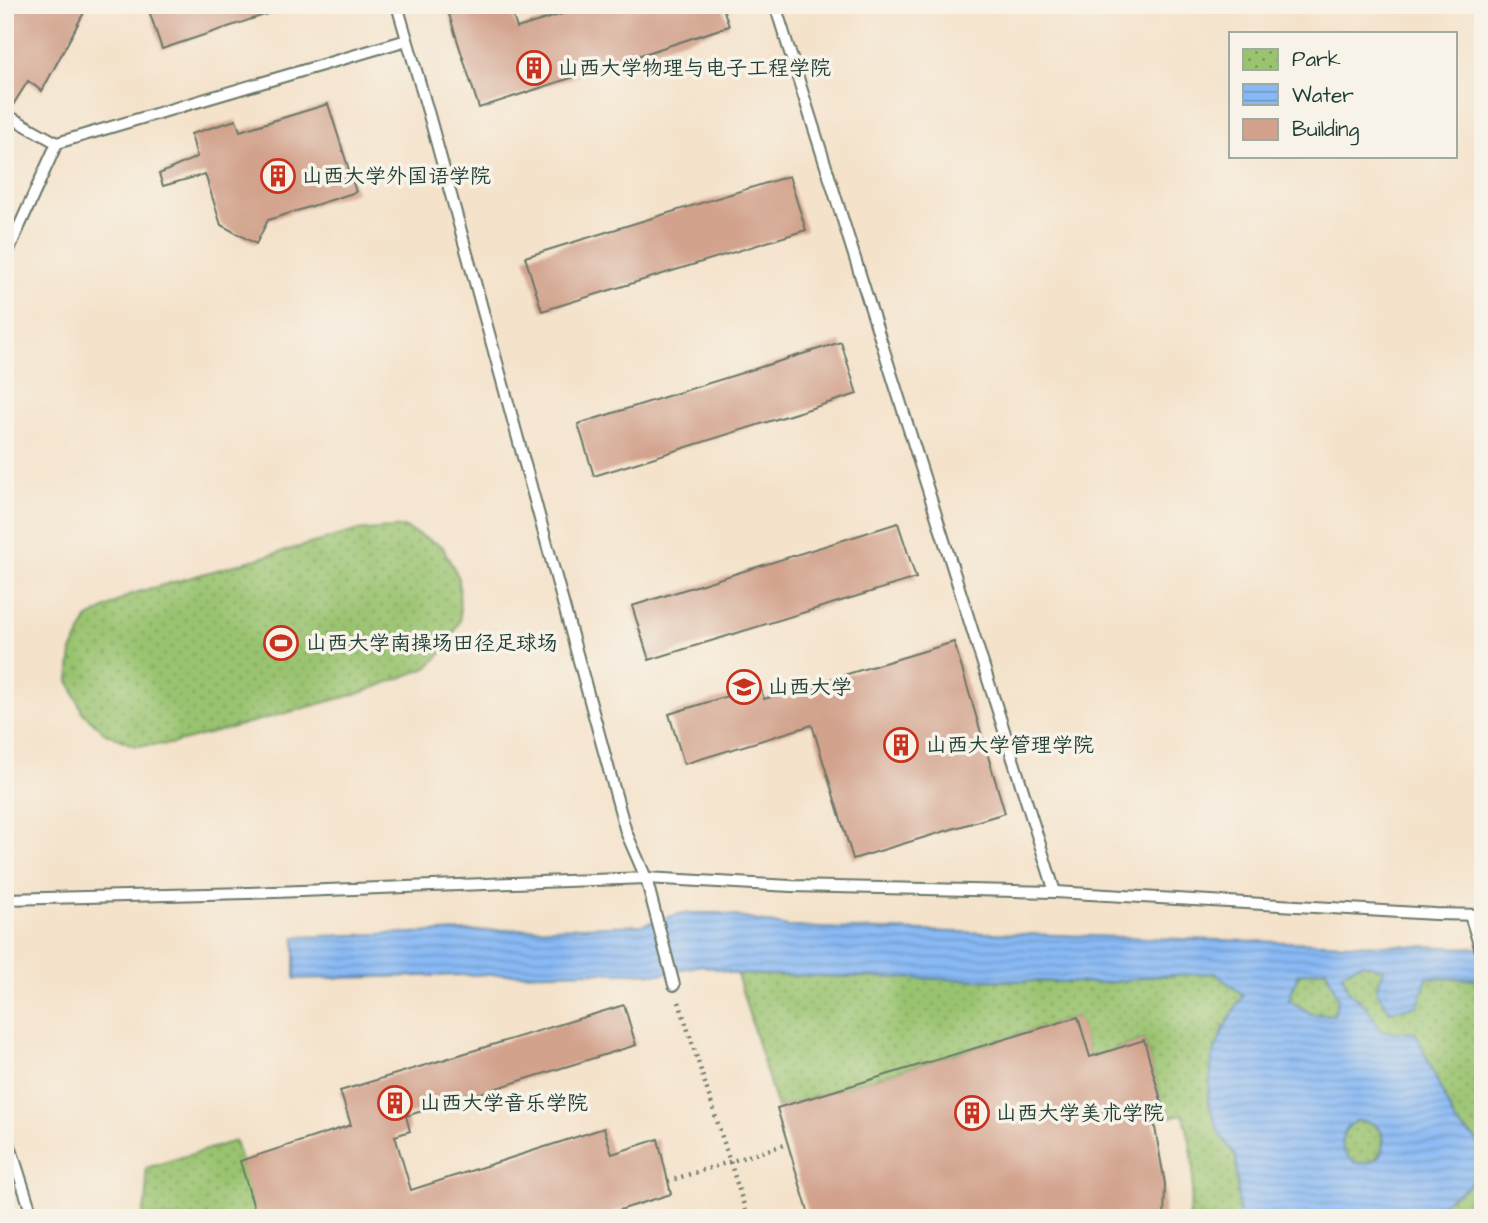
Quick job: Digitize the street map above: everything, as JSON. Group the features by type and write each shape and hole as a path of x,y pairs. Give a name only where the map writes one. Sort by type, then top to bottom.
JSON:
{"lane":[{"path":"397,5 626,832 646,878 674,985"},
{"path":"775,5 1055,892"},
{"path":"5,114 57,143 407,40"},
{"path":"5,258 57,143"},
{"path":"5,899 646,878 792,886 1055,892 1483,915"},
{"path":"1469,915 1483,957"},
{"path":"5,1130 33,1218"}],"path":[{"path":"674,985 748,1218"},
{"path":"668,1181 787,1144"}],"green space":[{"path":"403,527 442,546 459,578 460,620 447,648 427,668 360,693 171,744 135,746 105,733 82,712 69,680 72,651 87,619 131,594 356,531"},
{"path":"1362,963 1427,978 1476,979 1483,1001 1483,1157 1476,1139 1456,1124 1416,1034 1381,1031 1368,1008 1349,992 1342,973"},
{"path":"1326,969 1338,998 1334,1015 1312,1014 1288,1000 1298,974"},
{"path":"1215,973 1243,995 1224,1028 1219,1132 1236,1157 1239,1218 1188,1218 1193,1166 1187,1128 1183,1114 1166,1118 1144,1040 1090,1057 1077,1017 777,1108 737,974 1107,983 1155,976"},
{"path":"1362,1121 1377,1127 1383,1142 1377,1157 1362,1163 1347,1157 1341,1142 1347,1127"},
{"path":"235,1141 258,1218 142,1218 147,1197 146,1168"},
{"path":"1483,1171 1483,1218 1402,1218 1445,1199"}],"water":[{"path":"683,913 720,913 788,927 1483,948 1483,979 1427,978 1418,1006 1390,1011 1376,990 1384,969 1362,963 1342,973 1349,992 1368,1008 1381,1031 1416,1033 1456,1124 1476,1139 1483,1157 1483,1171 1467,1187 1440,1205 1402,1218 1239,1218 1236,1157 1219,1133 1208,1101 1212,1059 1224,1028 1243,995 1215,973 1155,976 1107,983 737,974 701,965 661,974 592,972 295,979 295,937 642,925","holes":["1326,969 1338,998 1334,1015 1312,1014 1289,1000 1298,974","1356,1121 1369,1122 1377,1127 1382,1135 1384,1144 1381,1152 1366,1163 1354,1162 1342,1147 1346,1130"]}],"building":[{"path":"5,5 88,5 42,91 28,81 11,108 5,106"},
{"path":"147,5 281,5 282,9 162,49"},
{"name":"山西大学物理与电子工程学院","path":"446,5 509,5 517,28 591,5 722,5 729,26 479,108"},
{"name":"山西大学外国语学院","path":"328,104 356,192 268,220 256,244 221,225 205,174 163,186 159,174 197,157 191,134 236,120 240,131"},
{"path":"789,176 806,230 542,311 525,257"},
{"path":"841,342 857,394 594,476 578,424"},
{"path":"898,523 916,578 649,660 632,606"},
{"name":"山西大学管理学院","path":"954,642 1005,813 853,859 812,725 684,764 669,714 760,686 764,699"},
{"name":"山西大学音乐学院","path":"624,1005 636,1045 406,1116 410,1131 395,1136 411,1190 604,1128 612,1154 658,1139 671,1194 594,1218 257,1218 240,1161 351,1125 340,1091"},
{"name":"山西大学美术学院","path":"1078,1017 1090,1057 1144,1040 1166,1118 1154,1122 1165,1184 1164,1218 810,1218 777,1108"}],"place":[{"name":"山西大学物理与电子工程学院","path":"534,68"},
{"name":"山西大学外国语学院","path":"278,176"},
{"name":"山西大学南操场田径足球场","path":"281,643"},
{"name":"山西大学","path":"744,687"},
{"name":"山西大学管理学院","path":"901,745"},
{"name":"山西大学音乐学院","path":"395,1103"},
{"name":"山西大学美术学院","path":"972,1113"}]}
